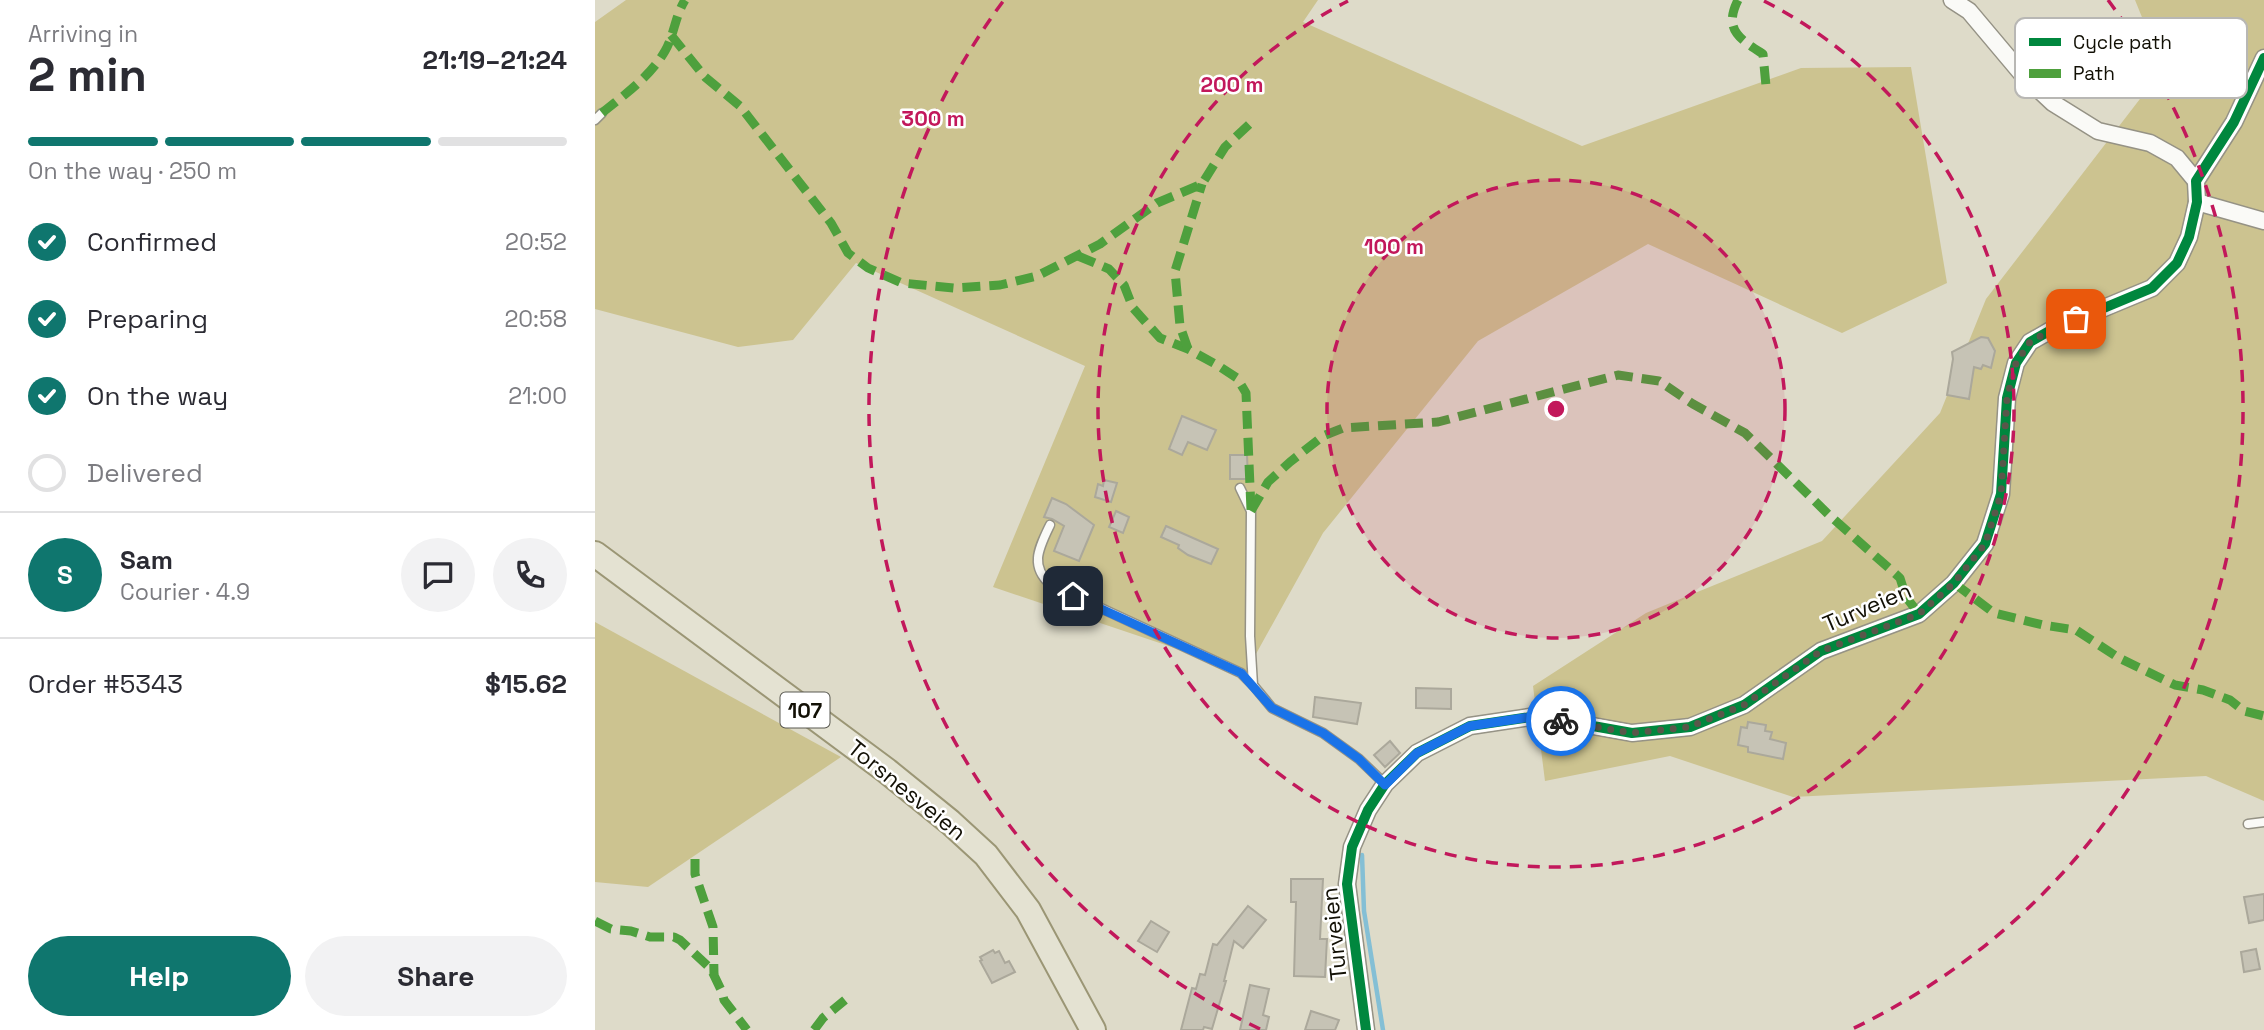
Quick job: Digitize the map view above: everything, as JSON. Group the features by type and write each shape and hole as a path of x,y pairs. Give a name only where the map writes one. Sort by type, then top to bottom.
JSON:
{"main road":[{"name":"Torsnesveien","path":"595,554 887,771 986,855 1028,910 1093,1030"}],"street":[{"path":"1952,0 1969,11 2015,66"},
{"path":"2247,94 2264,58"},
{"path":"2048,98 2098,131 2150,144 2177,158 2196,181 2234,122 2245,98"},
{"name":"Turveien","path":"1366,1030 1347,884 1352,847 1367,810 1385,785 1417,753 1470,726 1537,716 1632,733 1689,727 1744,705 1821,651 1919,614 1954,583 1985,544 2001,494 2007,398 2016,363 2030,342 2051,330 2152,288 2177,264 2189,237 2197,202 2196,181"},
{"path":"2197,202 2264,221"}],"lane":[{"path":"1240,488 1251,512 1250,636 1253,685"},
{"path":"1050,526 1041,543 1037,566 1039,575 1051,585 1241,673 1272,708 1323,733 1359,759 1385,785"},
{"path":"2248,824 2264,822"}],"shaded area":[{"path":"626,0 1318,0 1303,22 1582,146 1801,68 1911,67 1947,283 1842,333 1648,244 1478,341 1323,533 1246,672 993,587 1085,366 856,263 793,340 738,347 595,309 595,22"},
{"path":"2135,0 2264,0 2264,801 2206,776 1793,797 1670,756 1545,781 1533,686 1646,613 1822,541 1940,413 1986,299 2141,98 2247,98 2247,18 2142,18"},
{"path":"595,622 841,757 648,887 595,882"}],"building":[{"path":"1981,337 1988,338 1995,351 1991,368 1983,365 1981,369 1974,367 1969,399 1947,395 1952,352"},
{"path":"1182,416 1216,430 1207,450 1188,442 1182,455 1169,449"},
{"path":"1230,455 1247,455 1248,479 1230,479"},
{"path":"1104,480 1117,483 1111,502 1095,497 1098,484 1103,486"},
{"path":"1052,498 1066,504 1094,525 1079,561 1054,551 1064,526 1044,517"},
{"path":"1116,511 1129,517 1123,533 1109,527"},
{"path":"1166,526 1218,549 1211,564 1188,555 1178,548 1179,545 1161,537"},
{"path":"1416,688 1451,689 1451,709 1416,708"},
{"path":"1315,697 1361,703 1357,724 1313,717"},
{"path":"1748,722 1766,725 1765,731 1772,732 1770,739 1786,743 1783,759 1748,752 1748,747 1738,745 1741,727 1747,728"},
{"path":"1390,741 1400,753 1385,767 1374,755"},
{"path":"1291,879 1323,879 1320,939 1327,939 1325,977 1294,976 1296,902 1291,902"},
{"path":"2264,894 2264,920 2249,923 2244,897"},
{"path":"1248,906 1266,920 1243,948 1234,941 1212,1029 1204,1027 1203,1030 1181,1030 1192,988 1196,989 1200,974 1205,975 1213,944 1217,945"},
{"path":"1151,921 1169,932 1157,952 1138,941"},
{"path":"2256,949 2260,969 2244,972 2241,952"},
{"path":"993,950 995,953 999,951 1005,963 1009,961 1015,972 992,983 980,957"},
{"path":"1250,985 1269,989 1263,1015 1269,1017 1266,1030 1240,1030"},
{"path":"1311,1011 1339,1020 1335,1030 1305,1030"}],"waterway":[{"path":"1362,855 1364,911 1383,1030"}],"marked path":[{"path":"602,113 636,85 659,60 668,45 685,0"},
{"path":"1738,0 1732,19 1733,26 1741,38 1763,54 1766,86"},
{"path":"671,35 705,77 740,106 831,223 848,253 868,268 902,283 954,288 1000,285 1037,276 1100,244 1157,203 1202,184 1225,147 1255,119"},
{"path":"1188,349 1180,326 1175,271 1202,184"},
{"path":"1078,256 1109,269 1124,285 1133,308 1160,338 1188,349 1237,378 1246,393 1251,510"},
{"path":"1251,511 1268,482 1290,462 1323,436 1343,428 1438,422 1618,375 1659,381 1745,433 1828,514 1900,578 1906,597 1919,614"},
{"path":"1954,583 1994,613 2076,630 2119,658 2175,685 2203,690 2230,700 2244,711 2264,716"},
{"path":"695,859 695,874 713,927 714,974"},
{"path":"595,921 611,929 680,940 711,969 724,1000 747,1030"},
{"path":"814,1030 823,1018 845,1000"}],"cycle path":[{"path":"2247,94 2264,58"},
{"path":"1366,1030 1347,884 1352,847 1368,810 1385,784 1417,753 1470,726 1537,716 1632,733 1690,727 1744,705 1821,651 1919,614 1954,583 1985,544 2001,494 2007,398 2016,363 2030,342 2051,330 2152,288 2177,263 2189,237 2197,202 2196,181 2234,122 2245,98"}],"way so far":[{"path":"1561,721 1632,733 1689,727 1744,705 1821,651 1919,614 1954,583 1985,544 2001,494 2007,398 2016,363 2030,342 2076,319"}],"route":[{"path":"1073,596 1241,673 1272,708 1323,733 1359,759 1385,785 1417,753 1470,726 1537,716 1561,721"}]}
